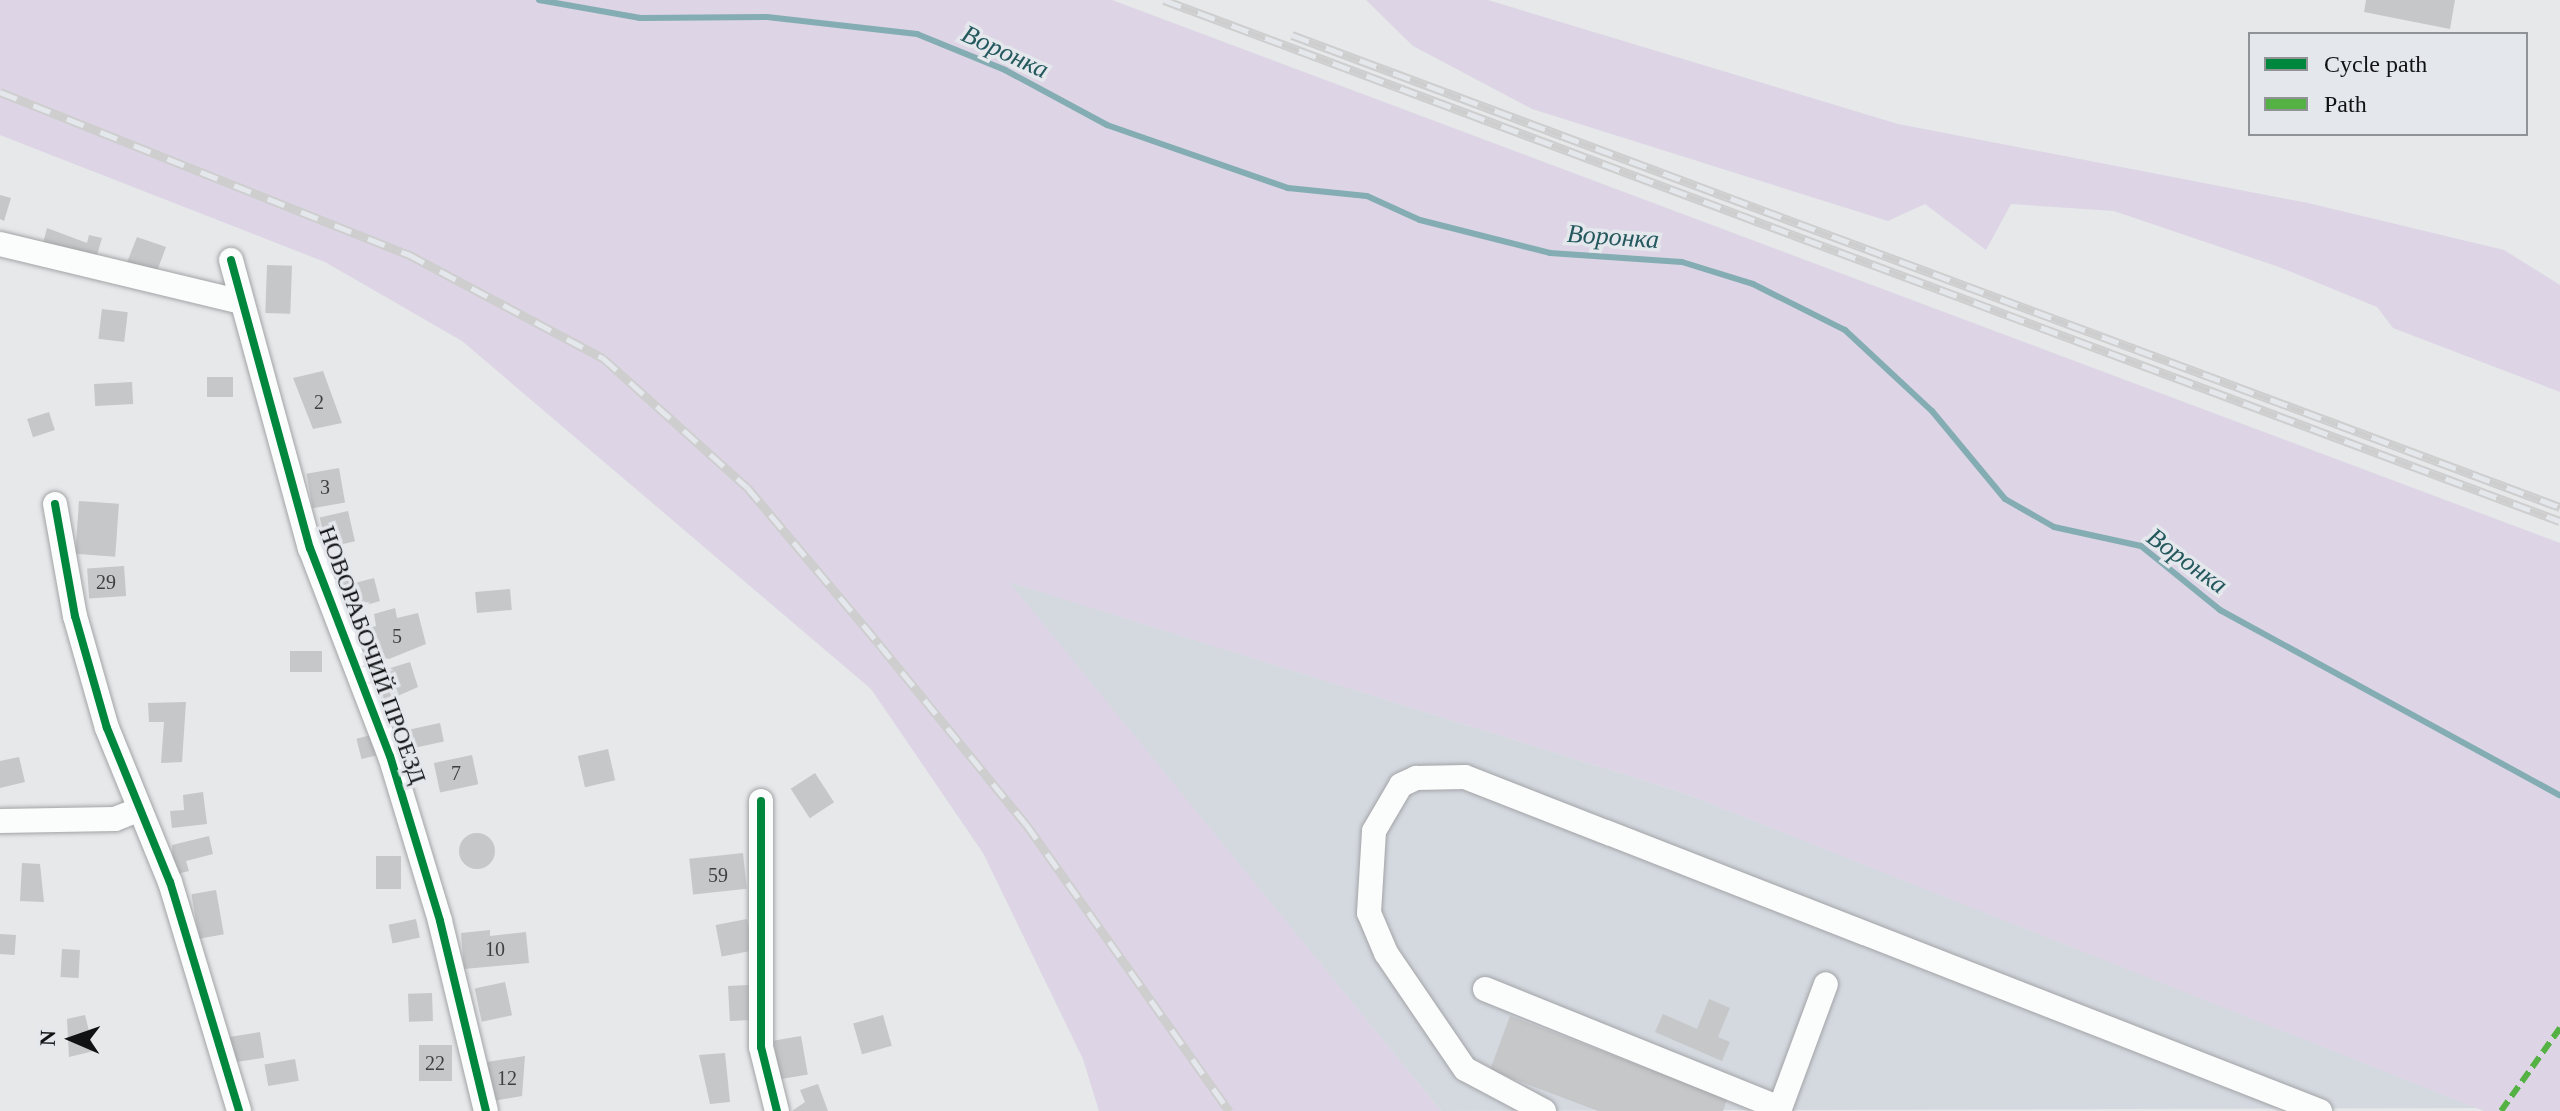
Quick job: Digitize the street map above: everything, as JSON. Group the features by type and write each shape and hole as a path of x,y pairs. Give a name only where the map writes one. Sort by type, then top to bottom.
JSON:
{"street":[{"path":"0,244 238,301"},
{"name":"НОВОРАБОЧИЙ ПРОЕЗД","path":"231,260 238,301 330,609 399,786 486,1111"},
{"path":"55,504 75,616 135,811 170,882 239,1111"},
{"path":"1544,1111 1465,1069 1386,953 1369,913 1372,837 1401,785 1416,778 1465,777 2320,1111"},
{"path":"761,801 761,1047 777,1111"},
{"path":"0,821 115,819 135,811"},
{"path":"1485,989 1779,1110 1826,984"}],"shaded area":[{"path":"0,0 1112,0 2560,543 2560,1111 2484,1111 1681,792 1009,582 1441,1111 1099,1111 1083,1059 983,853 871,689 462,341 325,262 0,135"},
{"path":"1366,0 1488,0 1898,124 2308,203 2504,250 2560,285 2560,392 2393,328 2377,307 2279,267 2114,211 2011,204 1986,250 1925,204 1888,221 1532,109 1413,46"},
{"path":"1007,581 1681,792 2485,1108 1441,1111"}],"building":[{"path":"2366,0 2455,0 2450,29 2364,12"},
{"path":"0,195 11,198 4,221 0,219"},
{"path":"47,228 87,243 89,235 102,238 95,262 42,247"},
{"path":"137,237 166,247 156,274 124,270"},
{"path":"267,265 292,266 290,314 265,313"},
{"path":"102,309 128,312 124,342 98,339"},
{"path":"323,371 342,423 313,429 293,378"},
{"path":"207,377 233,377 233,397 207,397"},
{"path":"132,382 133,404 95,406 94,384"},
{"path":"49,412 55,430 33,437 27,419"},
{"path":"339,468 345,502 313,508 307,474"},
{"path":"79,501 119,504 115,557 75,554"},
{"path":"348,511 355,541 327,548 320,518"},
{"path":"124,566 126,596 89,599 87,569"},
{"path":"349,578 351,584 374,578 380,601 342,612 334,582"},
{"path":"510,589 512,610 477,613 475,592"},
{"path":"395,608 397,618 418,613 426,644 389,659 375,656 368,628 376,626 374,614"},
{"path":"290,651 322,651 322,672 290,672"},
{"path":"410,662 418,687 382,703 374,673"},
{"path":"186,702 182,762 161,763 164,722 149,722 148,703"},
{"path":"440,723 444,742 414,748 410,729"},
{"path":"371,735 376,755 362,759 356,739"},
{"path":"608,749 615,780 585,787 578,756"},
{"path":"472,755 478,784 440,792 434,763"},
{"path":"19,757 25,782 0,788 0,761"},
{"path":"815,773 834,802 810,818 791,789"},
{"path":"203,792 207,824 172,828 170,811 184,810 183,795"},
{"path":"477,833 490,838 495,851 490,864 477,869 464,864 459,851 464,838"},
{"path":"209,836 213,854 186,861 189,871 173,875 172,845"},
{"path":"743,853 747,889 693,894 689,859"},
{"path":"376,856 401,856 401,889 376,889"},
{"path":"22,863 40,864 44,902 20,901"},
{"path":"216,890 224,934 199,939 191,894"},
{"path":"416,919 420,938 393,943 389,925"},
{"path":"747,919 753,950 722,957 716,925"},
{"path":"490,930 490,936 526,932 529,963 464,969 461,933"},
{"path":"0,934 16,935 15,955 0,954"},
{"path":"62,949 80,950 79,978 61,977"},
{"path":"505,982 512,1015 482,1022 475,988"},
{"path":"749,985 751,1020 730,1021 728,986"},
{"path":"432,993 433,1021 409,1022 408,994"},
{"path":"1709,999 1730,1008 1718,1037 1730,1042 1722,1061 1655,1032 1663,1014 1697,1029"},
{"path":"85,1015 94,1051 69,1057 67,1019"},
{"path":"883,1015 892,1046 862,1054 853,1024"},
{"path":"1510,1016 1727,1099 1723,1111 1598,1111 1490,1070"},
{"path":"260,1032 264,1058 231,1063 227,1037"},
{"path":"801,1036 808,1074 780,1079 773,1041"},
{"path":"419,1045 452,1045 452,1081 419,1081"},
{"path":"725,1053 730,1102 710,1104 699,1055"},
{"path":"525,1056 522,1096 493,1101 487,1062"},
{"path":"295,1059 299,1081 268,1086 264,1064"},
{"path":"818,1084 828,1111 792,1111 805,1102 800,1090"}],"waterway":[{"name":"Воронка","path":"539,0 640,18 767,17 917,34 1005,70 1107,125 1288,188 1367,196 1420,220 1550,253 1682,262 1753,284 1845,330 1932,411 2005,499 2054,527 2141,546 2220,610 2560,795"}],"railway":[{"path":"1164,0 2560,521"},
{"path":"1292,35 2560,507"},
{"path":"0,92 408,254 603,358 747,487 879,644 1026,824 1229,1111"}],"marked path":[{"path":"2501,1111 2560,1028"}],"cycle path":[{"path":"231,260 310,548 390,756 440,921 486,1111"},
{"path":"55,504 75,616 107,728 170,882 239,1111"},
{"path":"761,801 761,1047 777,1111"}]}
